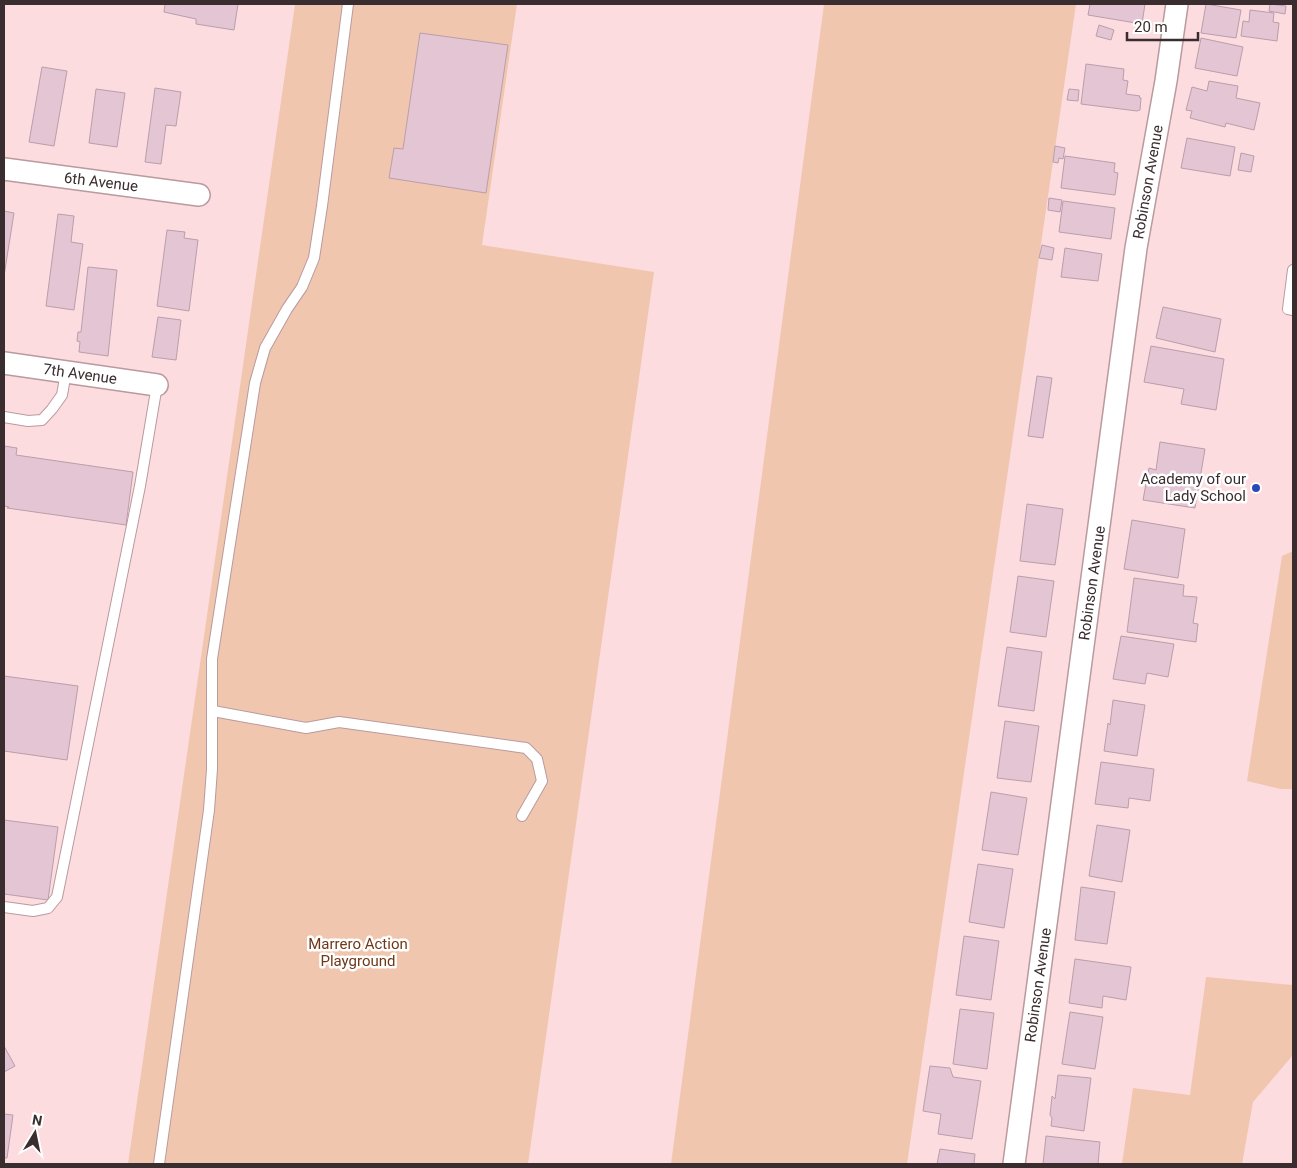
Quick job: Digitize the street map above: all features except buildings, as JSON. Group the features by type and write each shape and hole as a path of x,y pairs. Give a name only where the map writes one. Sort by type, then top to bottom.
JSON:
{"street":[{"name":"Robinson Avenue","path":"1014,1164 1136,248 1166,81 1177,4"},
{"name":"6th Avenue","path":"4,169 199,195"},
{"name":"7th Avenue","path":"4,363 157,385"}],"lane":[{"path":"159,1164 209,810 212,769 212,659 256,383 265,348 302,287 314,258 348,4"},
{"path":"1293,270 1288,309 1293,310"},
{"path":"4,418 28,421 42,420 62,395 66,372"},
{"path":"4,907 33,911 48,908 57,897 140,486 157,385"},
{"path":"213,711 306,728 339,722 526,748 537,760 542,781 522,816"}],"green space":[{"name":"Marrero Action Playground","path":"295,4 517,4 482,245 654,272 528,1164 128,1164"},
{"path":"824,4 1076,4 907,1164 671,1164"},
{"path":"1293,551 1293,789 1281,789 1247,781 1282,556"},
{"path":"1206,977 1293,985 1293,1055 1253,1102 1242,1164 1122,1164 1133,1088 1190,1095"}],"place":[{"name":"Academy of our Lady School","path":"1256,488"}]}
